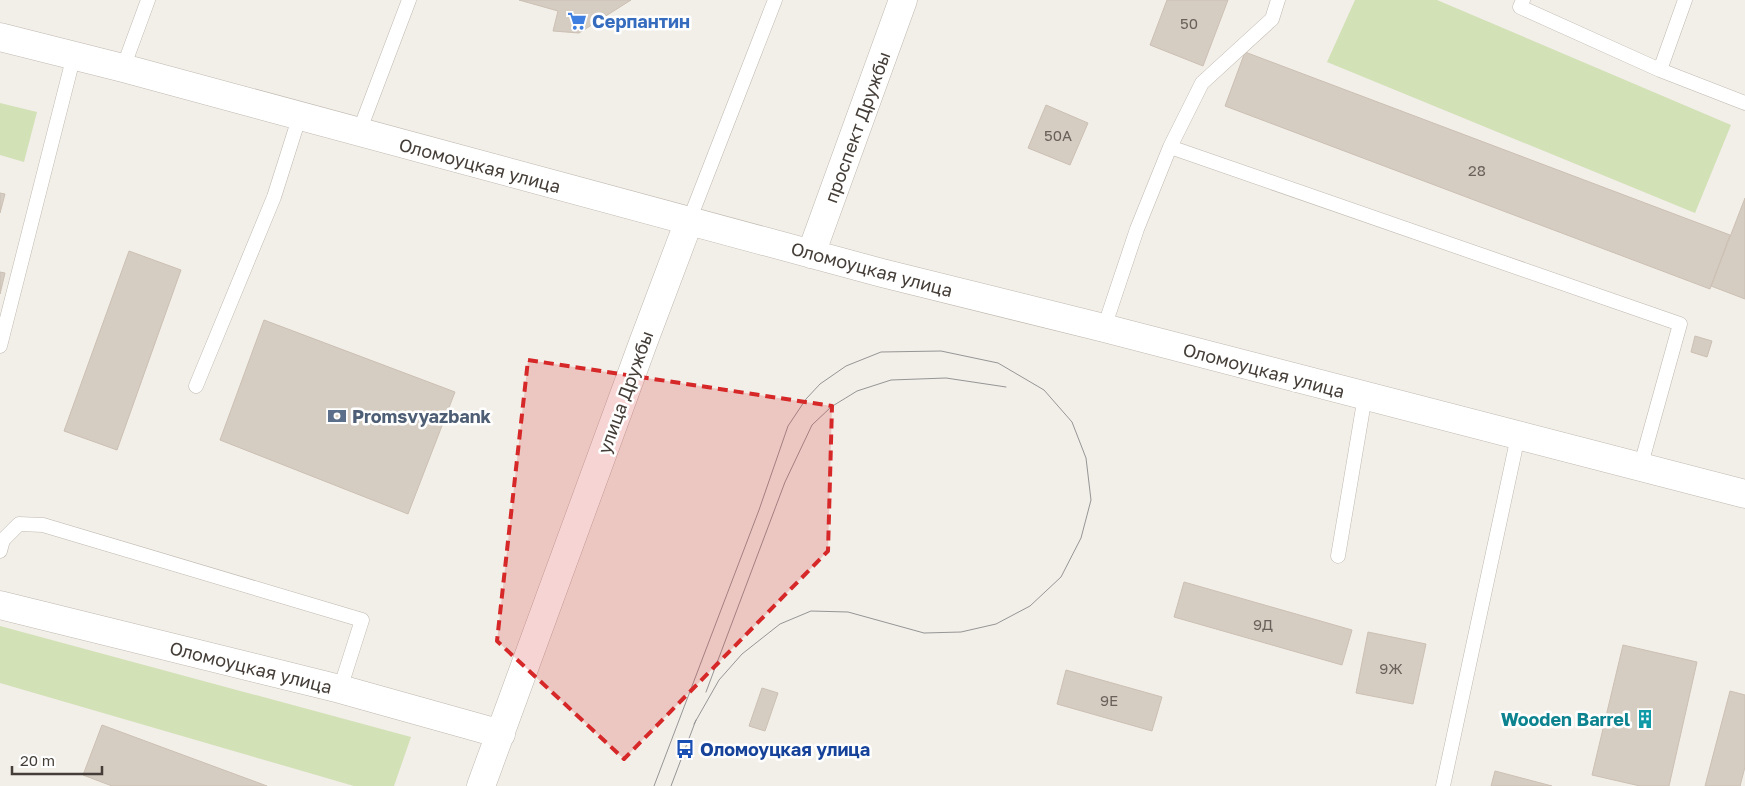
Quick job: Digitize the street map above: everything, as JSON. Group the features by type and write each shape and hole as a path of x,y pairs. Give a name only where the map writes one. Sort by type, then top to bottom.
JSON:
{"street":[{"name":"проспект Дружбы","path":"811,254 903,0"},
{"name":"Оломоуцкая улица","path":"0,37 123,68 882,273 1104,328 1745,494"},
{"name":"улица Дружбы","path":"481,786 689,221"},
{"name":"Оломоуцкая улица","path":"0,605 340,689 501,734"}],"lane":[{"path":"123,68 148,0"},
{"path":"360,132 409,0"},
{"name":"улица Дружбы","path":"689,221 775,0"},
{"path":"1104,328 1137,229 1170,148 1202,83 1272,19 1278,0"},
{"path":"1523,0 1520,7 1660,70 1745,103"},
{"path":"1660,70 1685,0"},
{"path":"0,346 74,56"},
{"path":"196,386 274,197 300,116"},
{"path":"1170,148 1680,324 1640,468"},
{"path":"1338,556 1365,396"},
{"path":"1443,786 1518,436"},
{"path":"0,551 3,540 20,524 43,525 362,620 340,689"}],"highlighted area":[{"path":"528,360 832,406 828,551 624,759 497,641"}],"green space":[{"path":"1355,0 1437,0 1731,125 1695,213 1327,62"},
{"path":"0,103 37,112 24,162 0,155"},
{"path":"0,626 411,737 394,786 354,786 0,683"}],"building":[{"name":"Серпантин","path":"519,0 631,0 579,33 553,31 558,11"},
{"path":"1167,0 1228,0 1203,66 1150,45"},
{"path":"1245,52 1730,235 1710,289 1225,106"},
{"path":"1046,105 1088,123 1070,165 1028,148"},
{"path":"0,193 5,194 0,213"},
{"path":"1745,198 1745,299 1711,286"},
{"path":"129,251 181,270 117,450 64,431"},
{"path":"0,272 5,273 0,294"},
{"name":"Promsvyazbank","path":"264,320 455,392 408,514 220,440"},
{"path":"1695,336 1712,341 1707,357 1691,352"},
{"path":"1184,582 1352,630 1342,665 1174,617"},
{"path":"1368,632 1426,644 1413,704 1356,693"},
{"name":"Wooden Barrel","path":"1623,645 1697,662 1669,786 1640,786 1592,775"},
{"path":"1066,670 1162,697 1152,731 1057,704"},
{"path":"762,688 778,693 765,731 749,726"},
{"path":"1730,691 1745,695 1745,767 1740,786 1705,786"},
{"path":"102,725 267,786 112,786 83,775"},
{"path":"1495,771 1552,786 1491,786"}],"tram line":[{"path":"654,786 759,510 788,426 806,399 820,384 846,366 881,352 941,351 998,363 1044,390 1072,422 1086,458 1091,500 1081,538 1061,577 1030,606 996,624 961,632 924,633 848,612 811,611 780,624 742,654 719,680 694,724"},
{"path":"706,692 785,482 812,425 831,407 857,391 891,380 946,378 1006,387"},
{"path":"671,786 696,720"}],"place":[{"name":"Серпантин","path":"577,21"},
{"name":"Promsvyazbank","path":"337,416"},
{"name":"Wooden Barrel","path":"1645,719"},
{"name":"Оломоуцкая улица","path":"685,749"}]}
